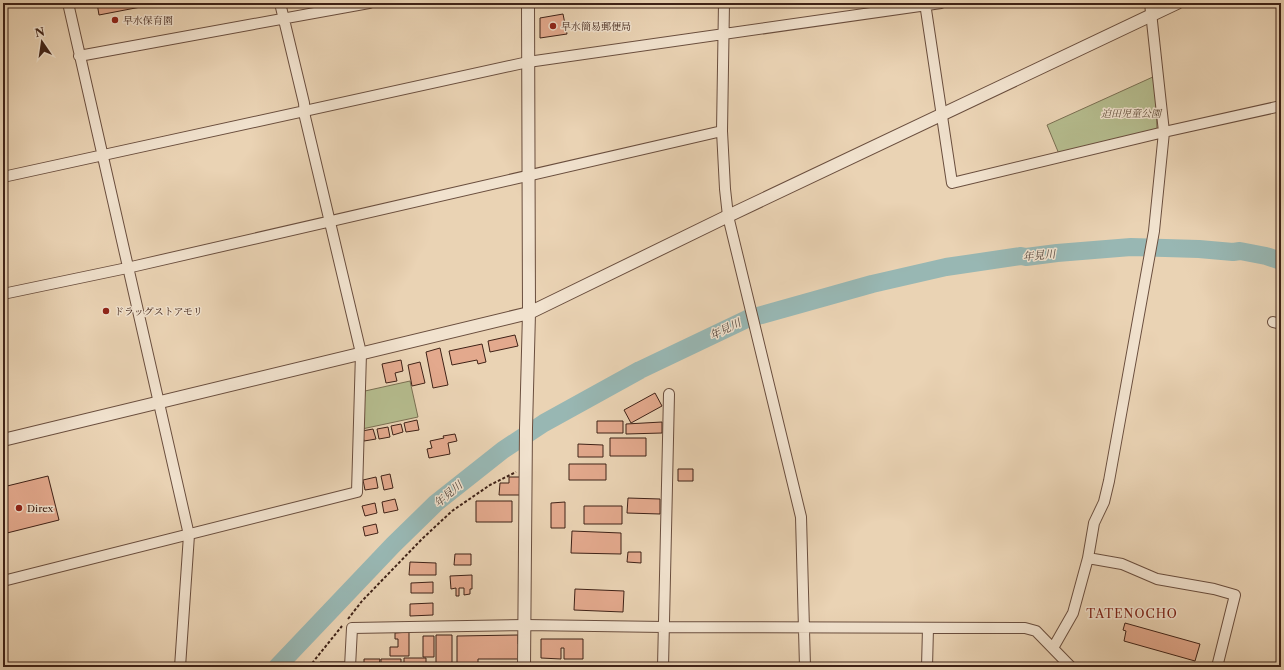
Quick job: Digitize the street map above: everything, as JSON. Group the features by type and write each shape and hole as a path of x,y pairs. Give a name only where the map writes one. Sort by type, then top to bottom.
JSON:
{"street":[{"path":"68,3 127,268 189,535 180,667"},
{"path":"3,581 357,492 361,354 280,3"},
{"path":"79,56 369,3"},
{"path":"524,667 529,176 528,3"},
{"path":"724,3 722,131 728,216 802,517 804,667"},
{"path":"3,177 528,62 925,4 941,3"},
{"path":"1053,648 1073,613 1088,558 1094,523 1104,502 1154,231 1164,132 1150,3"},
{"path":"3,440 528,313 728,216 1177,3"},
{"path":"925,4 952,183 1164,132 1281,106"},
{"path":"3,294 127,268 330,222 722,131"},
{"path":"664,667 669,394"},
{"path":"1088,558 1122,564 1157,579 1214,589 1235,595 1217,667"},
{"path":"350,667 352,628 524,625 1024,628 1036,631 1071,667"},
{"path":"927,667 928,628"}],"path":[{"path":"348,619 362,601 422,538 452,511 490,485 525,465"},
{"path":"309,667 343,625"}],"green space":[{"name":"迫田児童公園","path":"1155,76 1157,130 1059,154 1047,125"},
{"path":"410,381 418,417 362,429 365,391"}],"building":[{"path":"97,3 151,3 151,5 99,15"},
{"name":"早水簡易郵便局","path":"563,14 567,34 540,38 540,18"},
{"path":"515,335 518,346 490,352 488,341"},
{"path":"482,344 486,362 478,364 477,360 452,365 449,351"},
{"path":"440,348 448,385 433,388 426,352"},
{"path":"401,360 403,371 395,373 397,381 386,383 382,364"},
{"path":"420,362 425,383 412,386 408,365"},
{"path":"655,393 662,406 631,423 624,410"},
{"path":"417,420 419,430 406,432 404,423"},
{"path":"597,421 623,421 623,433 597,433"},
{"path":"662,422 662,433 626,434 626,424"},
{"path":"401,424 403,432 393,435 391,426"},
{"path":"388,427 390,437 379,439 377,429"},
{"path":"373,429 376,439 364,441 362,431"},
{"path":"455,434 457,441 448,443 450,454 429,458 427,449 432,448 430,441 444,438 443,436"},
{"path":"610,438 646,438 646,456 610,456"},
{"path":"578,444 603,445 603,457 578,457"},
{"path":"569,464 606,464 606,480 569,480"},
{"path":"678,469 693,469 693,481 678,481"},
{"path":"390,474 393,488 384,490 381,476"},
{"path":"48,476 59,520 3,534 3,487"},
{"path":"376,477 378,488 365,490 363,480"},
{"path":"509,477 521,477 521,495 499,495 500,483 509,483"},
{"path":"628,498 660,499 660,514 627,513"},
{"path":"395,499 398,510 384,513 382,502"},
{"path":"476,501 512,501 512,522 476,522"},
{"path":"565,502 565,528 551,528 551,503"},
{"path":"375,503 377,513 365,516 362,506"},
{"path":"584,506 622,506 622,524 584,524"},
{"path":"376,524 378,533 365,536 363,527"},
{"path":"572,531 621,533 621,554 571,553"},
{"path":"628,552 641,552 641,563 627,562"},
{"path":"455,554 471,554 471,565 454,565"},
{"path":"410,562 436,563 436,575 409,575"},
{"path":"472,575 472,589 470,589 470,594 464,595 464,588 459,588 459,596 456,596 456,588 451,589 450,576"},
{"path":"433,582 433,593 411,593 411,583"},
{"path":"575,589 624,591 623,612 574,610"},
{"path":"433,603 433,615 410,616 410,604"},
{"path":"1125,623 1200,644 1195,661 1124,641 1126,631 1123,630"},
{"path":"409,632 409,656 390,656 390,647 398,647 398,639 395,639 395,633"},
{"path":"436,635 452,635 452,666 457,666 457,636 518,635 521,659 478,659 478,667 436,667"},
{"path":"423,636 434,636 434,657 423,657"},
{"path":"541,639 583,639 583,659 564,659 564,648 561,648 561,659 541,658"},
{"path":"404,658 426,658 426,667 404,667"},
{"path":"364,659 380,659 379,667 364,667"},
{"path":"381,659 401,659 401,667 381,667"},
{"path":"320,662 347,662 347,667 320,667"}],"waterway":[{"name":"年見川","path":"277,667 393,545 436,503 503,450 544,423 640,370 747,319 872,284 946,267 1021,256 1026,257 1131,247 1199,249 1233,252 1240,251 1266,256 1281,261"}],"place":[{"name":"早水保育園","path":"115,20"},
{"name":"早水簡易郵便局","path":"553,26"},
{"name":"ドラッグストアモリ","path":"106,311"},
{"name":"Direx","path":"19,508"}],"district":[{"name":"TATENOCHO","path":"1132,614"}]}
